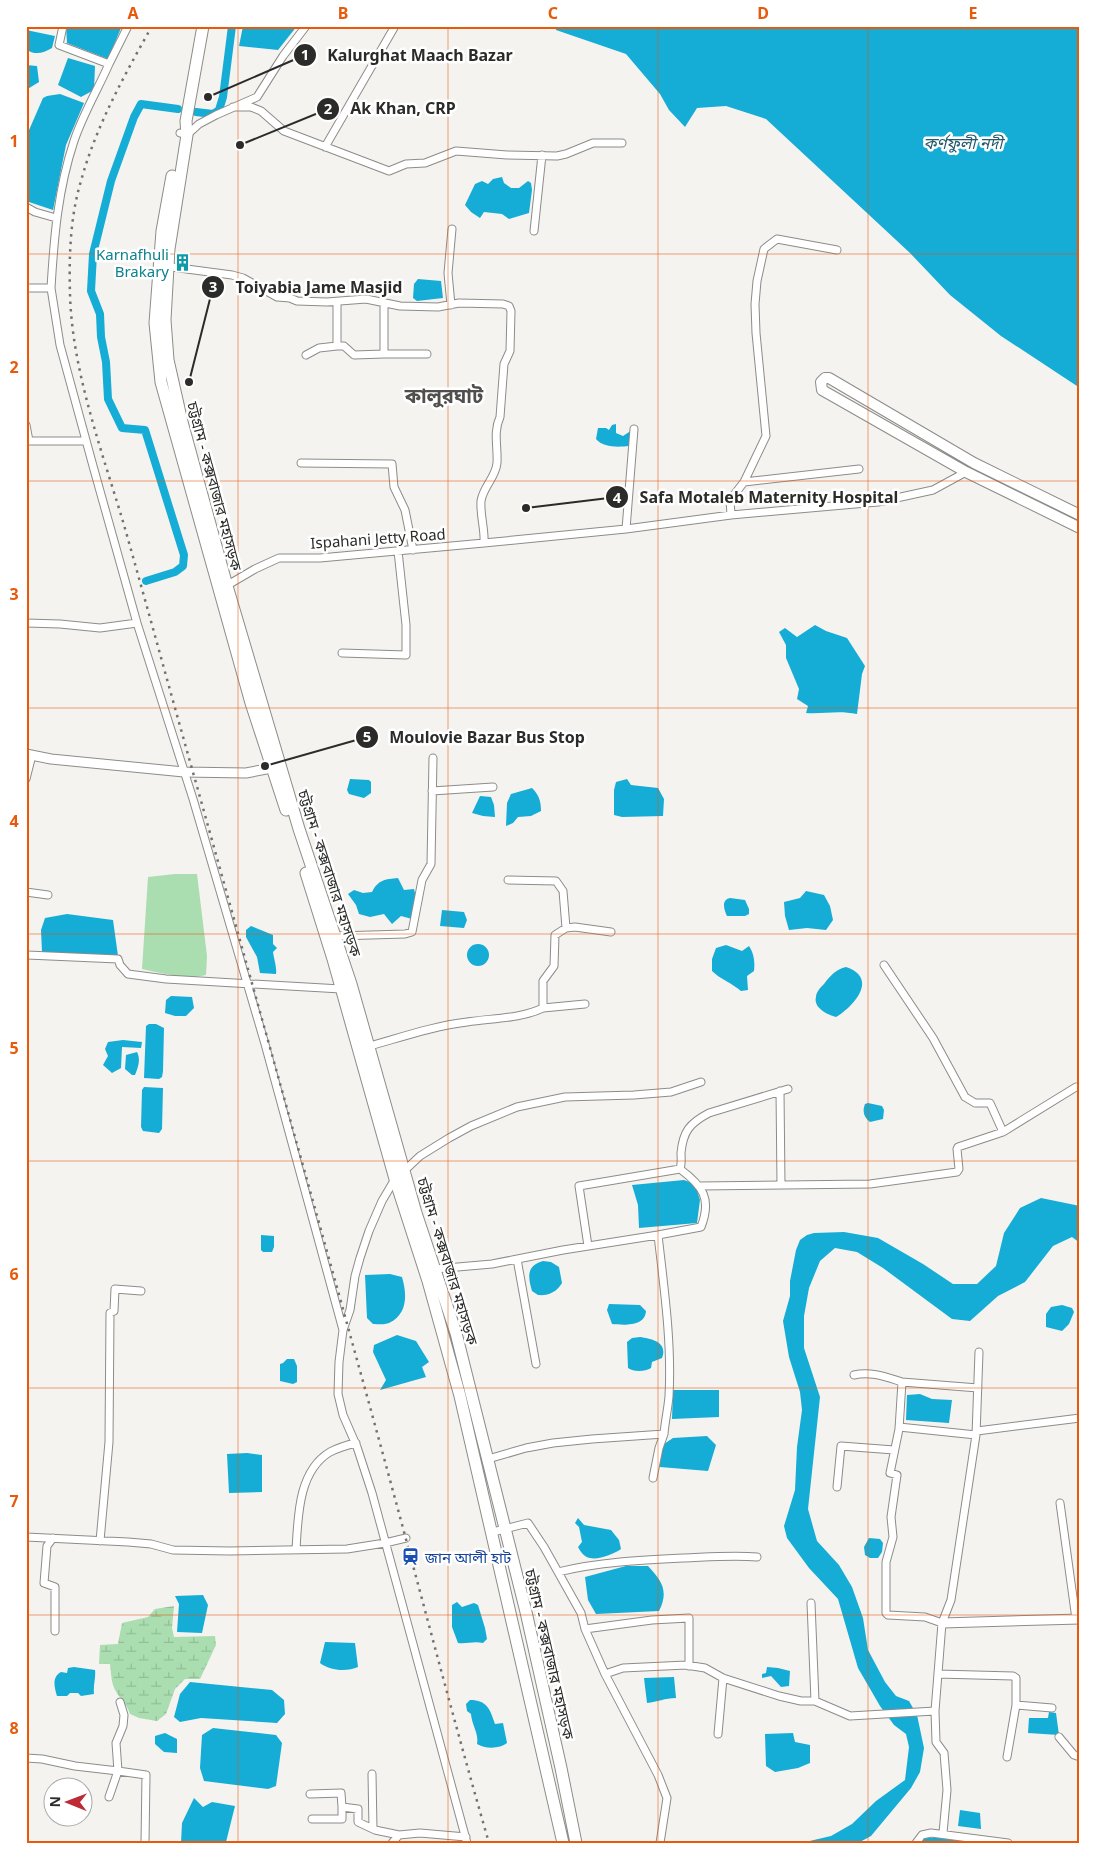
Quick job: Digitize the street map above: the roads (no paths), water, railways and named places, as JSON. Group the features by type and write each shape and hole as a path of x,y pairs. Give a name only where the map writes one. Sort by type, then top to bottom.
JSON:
{"highway":[{"name":"চট্টগ্রাম - কক্সবাজার মহাসড়ক","path":"204,26 183,134 169,249 164,266 168,360 223,588 341,989 363,1047 456,1333 562,1768 576,1843"},
{"name":"চট্টগ্রাম - কক্সবাজার মহাসড়ক","path":"276,767 336,936 395,1179 445,1339 493,1532 526,1689 563,1843"}],"main road":[{"path":"1080,515 974,463 829,378 825,378 821,382 822,390 966,472 1080,528"}],"street":[{"path":"63,26 60,45 109,64"},
{"path":"128,26 75,139 61,186 54,238 51,288 60,345 137,623 247,983 343,1330"},
{"path":"183,134 233,107 257,97 306,26"},
{"path":"326,147 394,26"},
{"path":"233,107 251,107 261,111 284,131 389,171 406,164 425,163 456,151 507,155 566,154 593,143 622,143"},
{"path":"534,232 542,155"},
{"path":"26,207 56,218"},
{"path":"451,306 448,273 452,229"},
{"path":"731,515 730,500 744,482 766,436 755,304 757,280 764,249 777,239 837,250"},
{"path":"164,266 232,275 243,278 277,297 290,298 297,301 337,302 366,299 400,306 451,306 459,303 503,304 509,306 511,311 510,350 504,364 500,417 496,424 496,472 481,501 481,520 485,533 484,544"},
{"path":"26,288 51,288"},
{"path":"337,302 337,346"},
{"path":"384,303 384,354"},
{"path":"306,355 319,348 337,346 344,346 354,355 427,354"},
{"path":"26,425 29,441 86,441"},
{"path":"626,529 628,484 634,429"},
{"path":"301,462 392,464 394,487 405,510 413,550"},
{"path":"744,482 859,469"},
{"name":"Ispahani Jetty Road","path":"223,588 279,558 320,558 484,544 626,529 731,515 878,502 933,490 966,472"},
{"path":"342,653 406,656 406,626 398,551"},
{"path":"26,623 100,628 137,623"},
{"path":"26,779 29,754 51,759 184,772 246,773 276,767"},
{"path":"336,936 405,934 412,932 422,880 431,864 433,758"},
{"path":"432,791 493,787"},
{"path":"508,880 556,881 563,891 566,928"},
{"path":"26,892 48,895"},
{"path":"544,1008 543,981 554,966 555,935 566,928 592,928 611,932"},
{"path":"26,955 118,959 120,965 128,974 166,979 341,989"},
{"path":"884,964 933,1038 965,1097 975,1103 990,1104 1003,1132"},
{"path":"363,1047 467,1022 518,1016 544,1008 585,1004"},
{"path":"342,1807 358,1809 358,1822 373,1829 399,1835 420,1833 467,1840 372,1493 356,1443 343,1415 338,1394 343,1330 350,1310 355,1276 369,1231 382,1200 395,1179 420,1156 471,1126 517,1107 565,1097 634,1096 671,1092 701,1082"},
{"path":"700,1186 870,1184 957,1172 959,1169 958,1147 1003,1132 1076,1087"},
{"path":"680,1169 681,1152 686,1130 692,1124 709,1113 788,1089"},
{"path":"780,1091 781,1185"},
{"path":"435,1269 492,1264 701,1227 706,1213 700,1186 680,1169 579,1186 588,1246"},
{"path":"653,1478 664,1434 669,1396 665,1295 658,1235"},
{"path":"517,1259 536,1364"},
{"path":"100,1541 109,1442 110,1313 114,1311 115,1289 141,1291"},
{"path":"942,1833 947,1790 944,1753 936,1742 935,1711 942,1623 951,1600 976,1433 979,1352"},
{"path":"854,1375 863,1373 880,1375 902,1382 978,1388"},
{"path":"902,1382 899,1427 890,1473 897,1475 891,1517 893,1537 886,1562 886,1613 888,1615 926,1617 942,1623 1078,1619 1060,1503"},
{"path":"899,1427 976,1433 1080,1418"},
{"path":"488,1459 552,1443 592,1438 664,1434"},
{"path":"296,1550 298,1514 303,1488 310,1474 329,1452 356,1443"},
{"path":"837,1487 841,1446 894,1450"},
{"path":"493,1532 528,1523 581,1613 585,1629 605,1674 658,1775 667,1798 660,1843"},
{"path":"26,1537 151,1544 173,1550 347,1549 406,1538"},
{"path":"53,1538 47,1546 44,1583 55,1587 55,1631"},
{"path":"558,1572 594,1565 650,1560 724,1555 757,1557"},
{"path":"811,1603 815,1701"},
{"path":"585,1629 652,1620 689,1618 690,1666"},
{"path":"605,1674 623,1668 673,1665 690,1666 705,1668 723,1678 779,1696 801,1701 815,1701 850,1716 935,1711"},
{"path":"938,1674 1013,1676 1016,1678 1018,1682 1016,1705 1007,1757"},
{"path":"718,1734 723,1678"},
{"path":"109,1797 118,1771 116,1743 123,1726 124,1715 120,1702"},
{"path":"1016,1705 1052,1708"},
{"path":"1059,1737 1074,1756 1080,1758"},
{"path":"26,1758 146,1775 145,1843"},
{"path":"372,1774 373,1829"},
{"path":"310,1794 342,1793 342,1819 312,1819"},
{"path":"916,1843 922,1835 931,1832 1008,1843"},
{"path":"392,1843 399,1835"}],"water":[{"path":"66,26 119,26 121,28 108,59 67,43"},
{"path":"243,26 297,26 278,50 239,46"},
{"name":"কর্ণফুলী নদী","path":"555,26 1080,26 1080,388 1001,336 950,295 910,253 766,119 726,106 697,108 685,127 669,110 660,94 626,54 556,30"},
{"path":"26,30 55,36 52,48 39,53 26,49"},
{"path":"68,58 95,66 94,90 81,97 58,85"},
{"path":"26,65 37,66 39,82 26,90"},
{"path":"60,94 84,103 66,145 53,210 26,201 26,137 43,98"},
{"path":"502,177 504,183 511,188 519,188 528,181 531,183 529,213 509,219 502,214 484,212 480,218 471,212 465,205 475,184 482,181 488,184 493,179"},
{"path":"418,279 441,281 443,298 417,301 413,298 414,284"},
{"path":"616,424 616,433 623,436 632,430 629,446 616,447 603,444 596,439 598,428 609,430 612,425"},
{"path":"815,625 847,638 865,666 862,674 857,714 844,712 806,713 808,706 797,699 799,689 786,658 786,645 779,632 785,628 797,637"},
{"path":"350,779 369,780 371,782 371,793 364,798 349,794 347,790"},
{"path":"627,779 631,785 658,788 664,799 663,816 622,817 614,815 614,790 616,782"},
{"path":"532,788 539,798 541,811 531,816 518,817 513,823 506,826 507,803 511,794"},
{"path":"480,796 491,797 495,817 472,813"},
{"path":"398,878 404,890 414,889 416,897 412,919 401,916 392,924 384,914 370,917 359,914 356,905 348,894 354,890 363,893 372,892 382,881"},
{"path":"806,891 824,895 830,906 833,920 826,930 807,928 789,930 784,902 800,898"},
{"path":"730,898 745,900 749,914 745,916 727,916 724,903"},
{"path":"442,910 464,912 467,920 464,928 440,926"},
{"path":"67,914 113,920 118,956 42,952 41,930 45,918"},
{"path":"251,926 273,935 273,944 277,948 273,952 276,974 260,973 257,957 246,937 246,930"},
{"path":"478,944 486,947 489,955 486,963 478,966 470,963 467,955 470,947"},
{"path":"726,945 742,951 749,946 751,949 754,958 754,971 747,976 748,990 741,991 712,971 712,959 716,948"},
{"path":"846,967 856,972 861,978 862,985 856,999 836,1017 825,1013 819,1008 816,995 836,971"},
{"path":"171,996 192,997 194,1008 186,1016 175,1016 165,1013 166,1000"},
{"path":"156,1024 164,1028 163,1071 162,1077 159,1079 144,1078 146,1026"},
{"path":"123,1040 142,1042 141,1048 122,1047 121,1068 112,1073 103,1065 108,1056 105,1049 108,1042"},
{"path":"137,1052 139,1064 135,1075 132,1075 125,1069 126,1055"},
{"path":"144,1087 163,1088 162,1129 159,1133 143,1131 141,1127 142,1090"},
{"path":"865,1104 882,1106 884,1110 883,1119 870,1122 868,1120 864,1114 864,1109"},
{"path":"684,1180 695,1184 700,1200 697,1223 639,1228 638,1205 632,1185"},
{"path":"1041,1198 1080,1206 1080,1243 1072,1237 1053,1246 1025,1282 998,1296 970,1321 952,1319 883,1268 857,1252 835,1248 820,1261 809,1288 804,1316 804,1348 820,1397 808,1509 817,1541 839,1565 852,1587 863,1618 868,1650 885,1682 896,1696 909,1701 917,1715 924,1748 920,1772 911,1788 871,1836 858,1843 801,1843 831,1836 852,1824 876,1801 905,1780 909,1747 906,1734 894,1725 880,1706 858,1668 838,1599 809,1568 787,1538 784,1526 795,1490 797,1447 802,1410 800,1392 789,1357 783,1321 790,1296 790,1281 796,1250 800,1240 814,1233 844,1232 878,1238 953,1284 977,1284 996,1266 1004,1233 1020,1208"},
{"path":"261,1235 274,1236 272,1252 263,1252 261,1250"},
{"path":"543,1261 551,1262 559,1267 562,1283 552,1293 538,1295 532,1291 529,1277 531,1269 537,1263"},
{"path":"390,1274 402,1277 405,1290 403,1309 389,1323 373,1324 367,1318 365,1275"},
{"path":"609,1304 640,1305 646,1311 645,1316 642,1320 633,1324 612,1324 607,1310"},
{"path":"1062,1305 1072,1308 1074,1312 1069,1324 1062,1331 1046,1327 1046,1314 1051,1307"},
{"path":"397,1335 416,1341 429,1362 422,1367 426,1377 380,1390 386,1380 373,1352 374,1345"},
{"path":"640,1337 658,1342 663,1348 663,1353 662,1358 652,1362 651,1368 636,1371 628,1368 627,1342 632,1338"},
{"path":"287,1359 294,1359 297,1366 297,1382 293,1384 280,1381 280,1364"},
{"path":"673,1390 719,1390 719,1417 672,1419"},
{"path":"920,1394 932,1399 952,1400 949,1423 906,1420 907,1395"},
{"path":"707,1436 716,1445 708,1471 660,1467 658,1461 664,1444 673,1438"},
{"path":"247,1453 262,1455 262,1492 229,1493 227,1454"},
{"path":"578,1518 584,1525 611,1530 619,1540 621,1549 602,1557 590,1558 586,1556 578,1547 582,1542 579,1527 575,1523"},
{"path":"869,1538 880,1539 883,1543 882,1552 878,1558 870,1558 865,1555 864,1547"},
{"path":"626,1566 648,1566 657,1577 664,1592 659,1611 596,1614 588,1600 585,1577"},
{"path":"203,1595 208,1605 202,1633 177,1632 179,1604 175,1596"},
{"path":"457,1602 462,1607 474,1603 478,1605 487,1639 483,1643 458,1643 452,1627 452,1605"},
{"path":"325,1642 355,1643 358,1667 349,1670 339,1670 329,1668 320,1663"},
{"path":"767,1667 790,1671 789,1686 781,1687 771,1676 762,1678 762,1674 766,1673"},
{"path":"68,1668 95,1670 94,1694 81,1696 78,1693 70,1693 67,1696 57,1696 56,1676 61,1672 67,1673"},
{"path":"674,1677 676,1698 647,1703 644,1678"},
{"path":"190,1682 272,1690 284,1700 285,1714 277,1723 201,1718 180,1722 174,1717 180,1694"},
{"path":"470,1700 476,1700 487,1706 495,1724 503,1723 507,1743 492,1748 477,1744 477,1736 471,1714 467,1711 466,1704"},
{"path":"1049,1712 1056,1713 1059,1735 1028,1733 1029,1718 1048,1718"},
{"path":"213,1728 276,1735 282,1743 276,1786 268,1789 204,1781 200,1768 202,1735"},
{"path":"165,1733 177,1739 177,1753 164,1752 155,1744 155,1736"},
{"path":"793,1733 795,1742 810,1745 810,1763 798,1768 775,1772 766,1766 765,1734"},
{"path":"194,1798 203,1807 212,1802 235,1806 226,1842 181,1843 182,1823"},
{"path":"960,1810 980,1813 981,1829 958,1826"},
{"path":"924,1838 939,1838 978,1843 921,1843"}],"waterway":[{"path":"196,112 213,114 219,110 223,97 232,26"},
{"path":"146,581 175,572 183,566 184,555 145,430 122,428 108,399 100,314 91,291 93,254 111,181 134,117 141,104 178,109"}],"railway":[{"path":"152,26 121,83 94,141 77,195 72,223 70,266 72,323 76,352 98,440 124,525 315,1207 489,1843"}],"place":[{"name":"Kalurghat Maach Bazar","path":"208,97"},
{"name":"Ak Khan, CRP","path":"240,145"},
{"name":"Karnafhuli Brakary","path":"183,263"},
{"name":"Toiyabia Jame Masjid","path":"189,382"},
{"name":"Safa Motaleb Maternity Hospital","path":"526,508"},
{"name":"Moulovie Bazar Bus Stop","path":"265,766"},
{"name":"জান আলী হাট","path":"411,1557"}],"district":[{"name":"কালুরঘাট","path":"444,395"}]}
